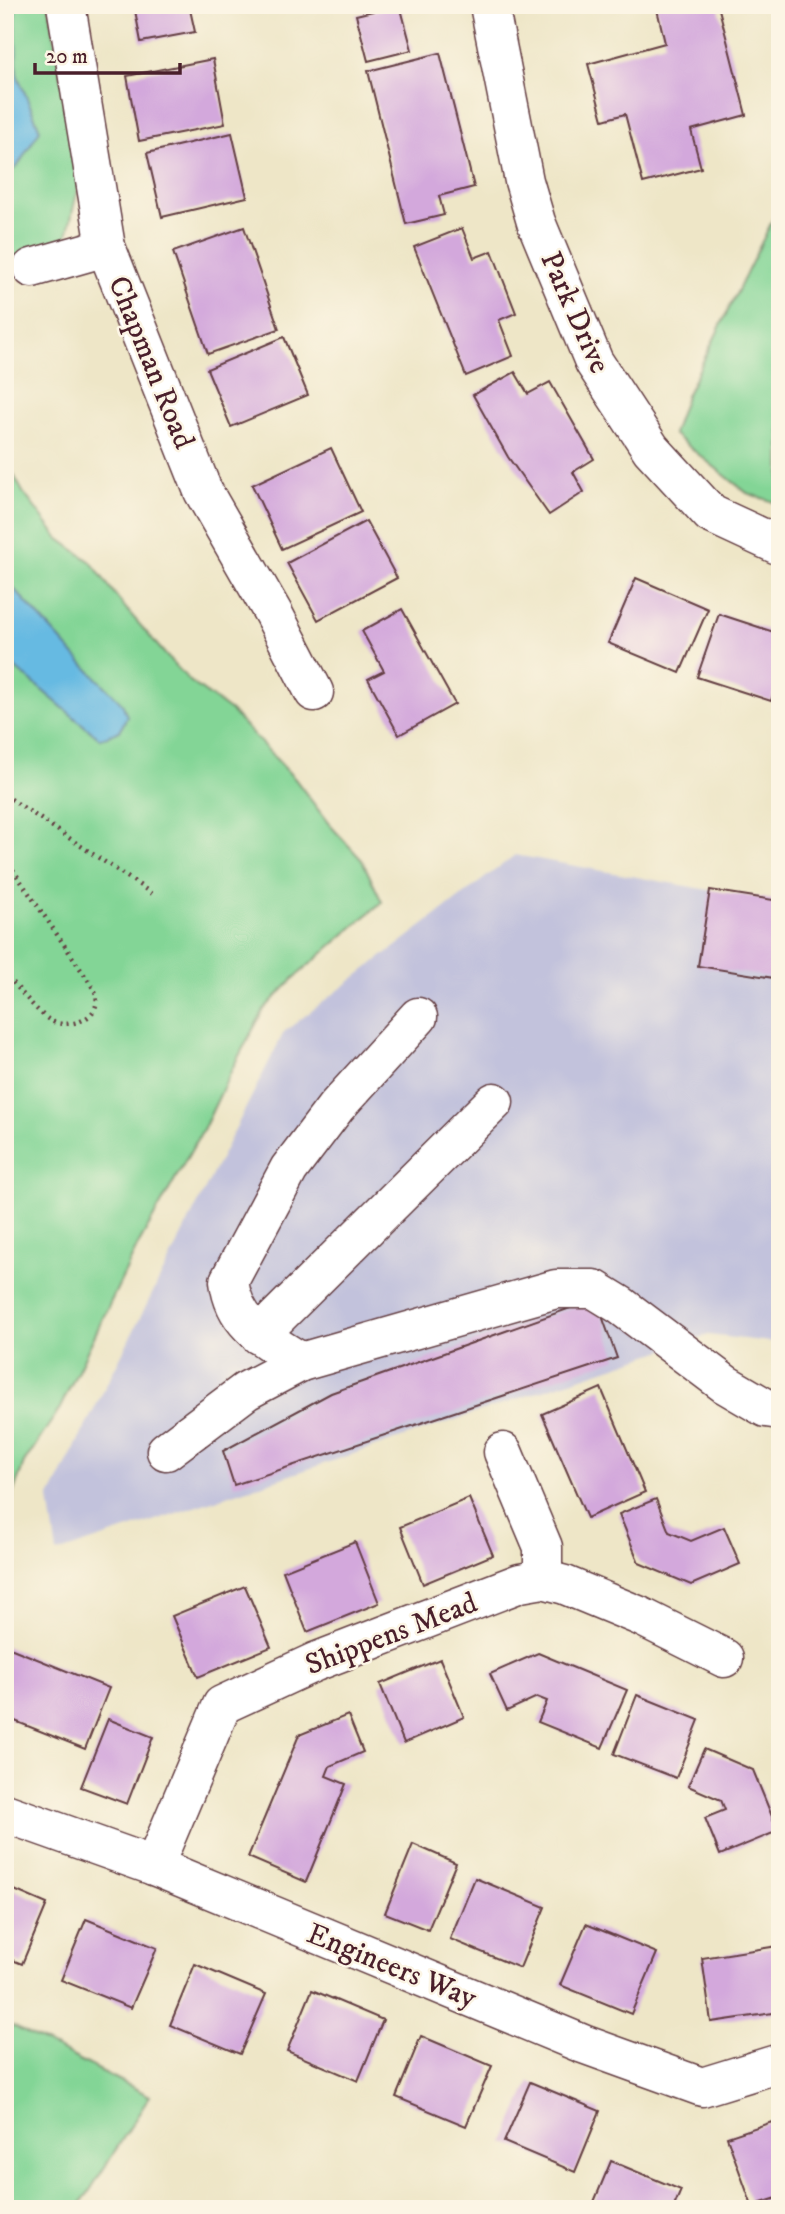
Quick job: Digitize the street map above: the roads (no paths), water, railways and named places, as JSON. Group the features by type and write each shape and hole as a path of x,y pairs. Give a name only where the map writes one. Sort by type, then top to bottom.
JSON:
{"street":[{"name":"Chapman Road","path":"66,5 106,247 202,491 273,613 314,692"},
{"name":"Park Drive","path":"489,5 524,181 537,222 594,362 651,449 711,514 780,547"},
{"path":"32,268 106,247"},
{"path":"302,1362 259,1335 237,1311 229,1281 289,1169 336,1107 418,1017"},
{"path":"259,1335 494,1102"},
{"path":"166,1451 246,1391 302,1362 556,1289 594,1289 620,1304 724,1384 766,1408 780,1410"},
{"path":"503,1452 543,1547 543,1579 565,1585 640,1616 723,1658"},
{"name":"Shippens Mead","path":"154,1866 222,1705 332,1655 520,1583 543,1579"},
{"name":"Engineers Way","path":"5,1813 154,1866 583,2044 702,2087 780,2063"}],"water":[{"path":"5,5 15,5 17,74 40,130 17,167 5,175"},
{"path":"5,579 122,703 127,716 120,731 100,739 5,659"}]}
